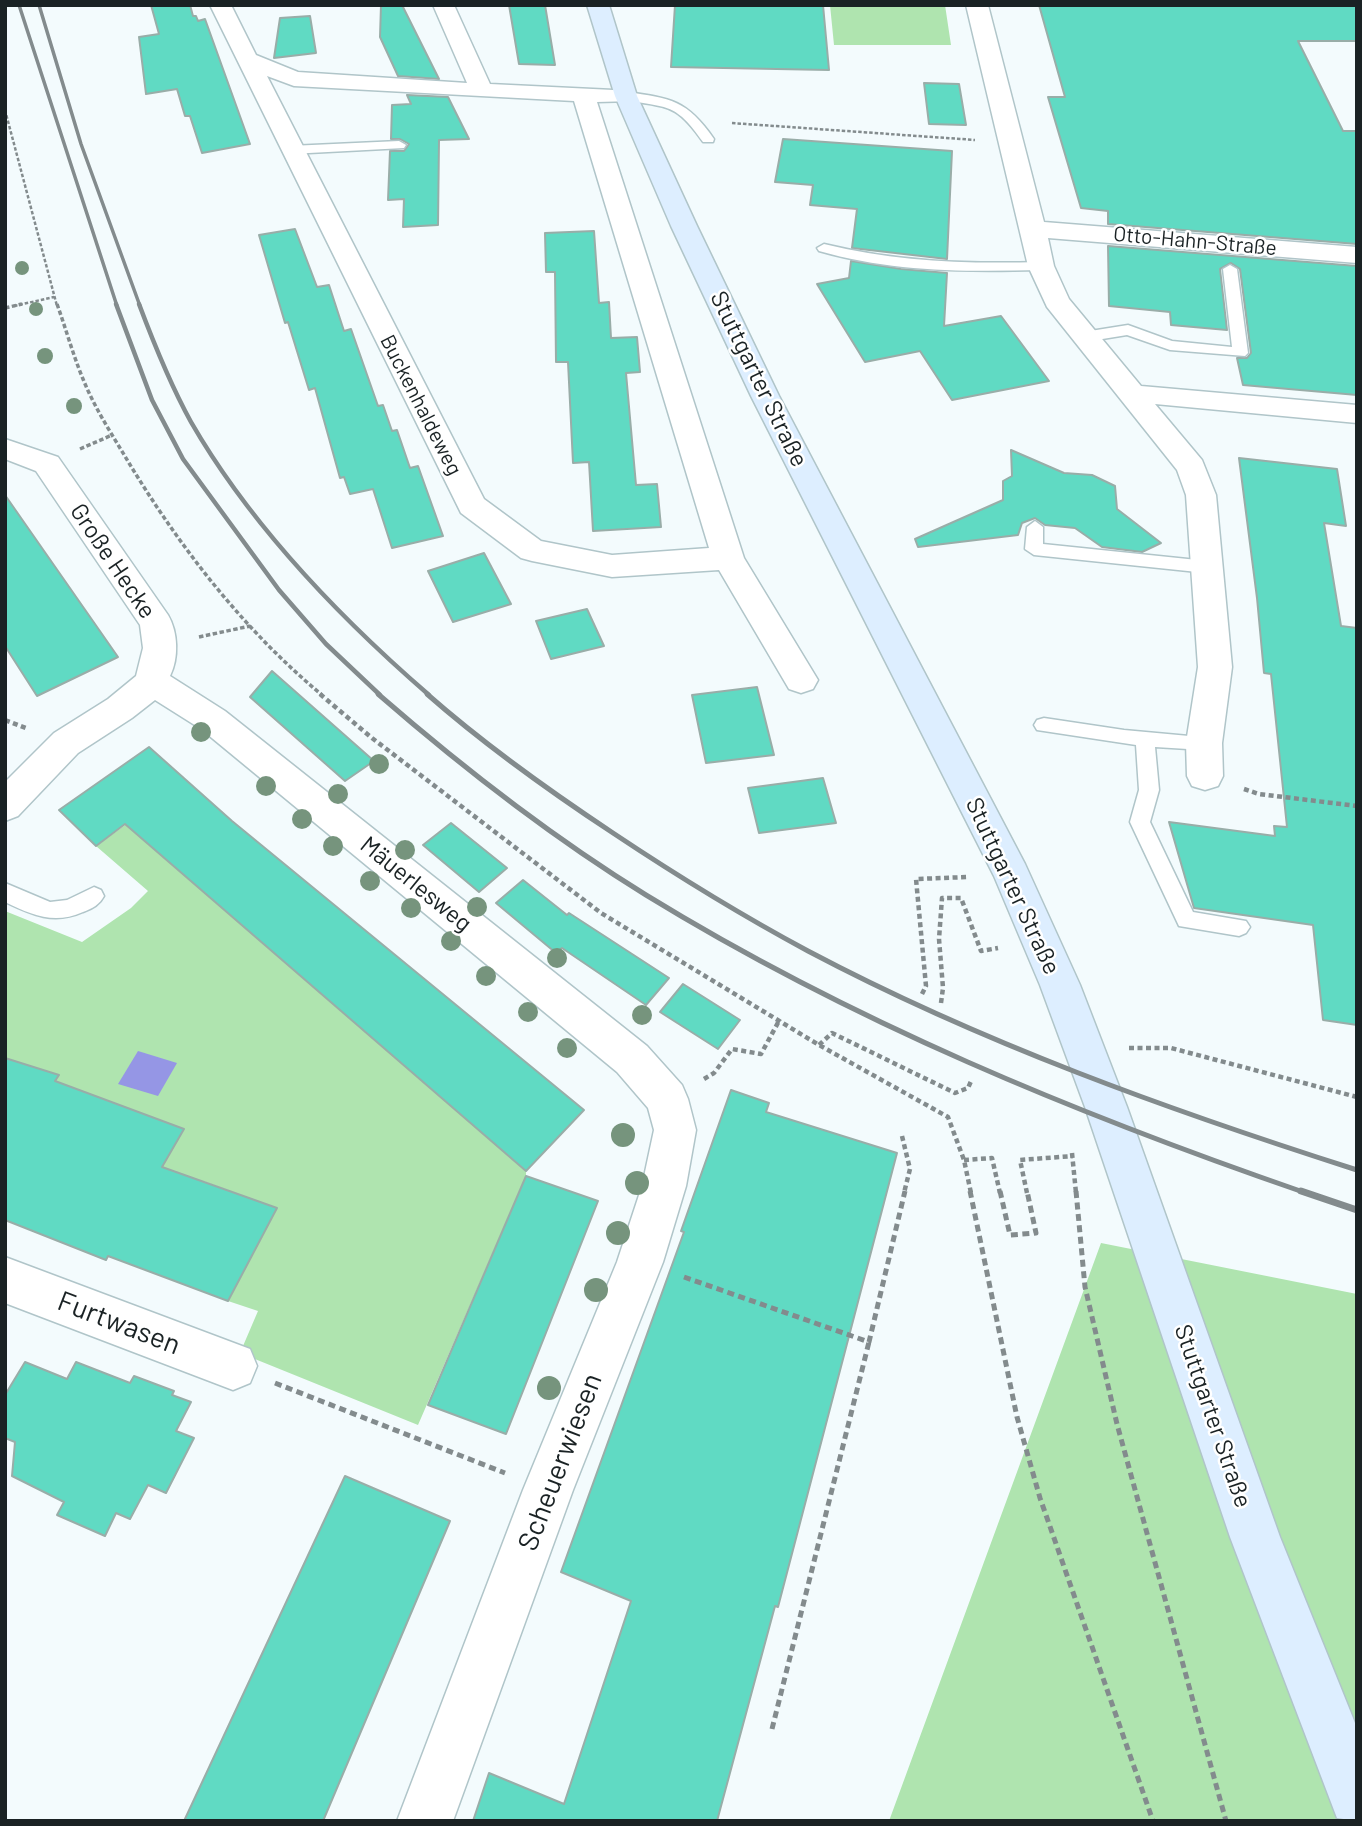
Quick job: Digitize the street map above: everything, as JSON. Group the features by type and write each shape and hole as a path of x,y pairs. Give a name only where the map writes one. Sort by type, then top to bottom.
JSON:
{"street":[{"name":"Buckenhaldeweg","path":"220,5 290,150 472,506 532,550 585,561 612,566 728,558"},
{"path":"443,5 482,91"},
{"name":"Stuttgarter Straße","path":"598,5 626,96 684,226 765,396 1005,863 1055,973 1105,1107 1255,1537 1357,1798"},
{"path":"977,5 1041,267 1056,301 1191,467 1201,495 1215,667 1204,743 1205,776"},
{"path":"249,61 294,79 482,91 626,96"},
{"path":"583,94 728,558 801,680"},
{"name":"Otto-Hahn-Straße","path":"1033,230 1066,230 1357,255"},
{"path":"1133,397 1148,394 1357,414"},
{"name":"Große Hecke","path":"5,449 47,464 156,623 162,645 153,682"},
{"path":"5,806 66,743 123,707 153,682"},
{"name":"Mäuerlesweg","path":"153,682 213,720 632,1059 667,1100"},
{"name":"Scheuerwiesen","path":"425,1821 548,1490 640,1262 664,1186 675,1130 667,1100"},
{"name":"Furtwasen","path":"5,1280 233,1366"}],"lane":[{"path":"626,96 679,104 696,121 708,139"},
{"path":"290,150 399,145"},
{"path":"824,248 845,255 944,268 1041,267"},
{"path":"1084,337 1128,330 1170,345 1240,353 1230,269"},
{"path":"1035,527 1034,550 1207,567"},
{"path":"1044,725 1204,743"},
{"path":"1145,738 1149,790 1140,822 1186,920 1239,927"},
{"path":"5,892 46,912 76,908 94,896"}],"path":[{"path":"5,110 54,297 84,381 111,435 190,554 250,626 301,678 372,738 601,913 721,988 780,1019 819,1045 948,1117 964,1160 1017,1417 1040,1498 1153,1821"},
{"path":"696,121 1010,141"},
{"path":"5,308 54,297"},
{"path":"162,645 250,626"},
{"path":"1205,776 1259,794 1357,806"},
{"path":"922,994 926,986 916,879 956,878"},
{"path":"942,1003 945,989 940,967 938,926 942,898 961,898 981,951 1006,947"},
{"path":"667,1100 714,1073 732,1049 761,1054 780,1019"},
{"path":"819,1045 832,1033 955,1093 968,1088 972,1079"},
{"path":"1119,1048 1171,1048 1357,1097"},
{"path":"772,1729 910,1169 902,1136"},
{"path":"1070,1143 1084,1287 1117,1424 1226,1821"},
{"path":"964,1160 992,1158 1010,1235 1037,1233 1020,1160 1073,1156"},
{"path":"640,1262 869,1342"},
{"path":"233,1366 548,1490"}],"green space":[{"path":"830,5 945,5 951,45 834,45"},
{"path":"128,823 526,1171 418,1425 240,1353 258,1311 228,1301 277,1208 203,1181 167,1243 125,1228 184,1129 12,1150 59,1075 5,1058 5,911 82,942 131,908 148,891 96,846"},
{"path":"1101,1243 1357,1294 1357,1821 889,1821"}],"water":[{"path":"138,1051 177,1063 158,1096 118,1084"}],"building":[{"path":"151,5 190,5 193,16 196,16 198,21 205,19 250,144 202,153 190,116 185,116 177,89 146,94 139,37 159,34"},
{"path":"381,5 402,5 439,79 398,76 380,37"},
{"path":"509,5 545,5 555,65 519,64"},
{"path":"675,5 823,5 829,70 671,67"},
{"path":"1039,5 1357,5 1357,41 1298,41 1343,131 1357,131 1357,244 1108,224 1108,211 1081,208 1048,97 1065,97"},
{"path":"310,16 316,53 274,58 280,18"},
{"path":"924,83 959,84 966,125 929,124"},
{"path":"407,95 448,97 469,139 439,140 438,225 403,227 404,199 388,200 390,151 404,151 409,144 400,139 391,139 392,105 411,104"},
{"path":"783,139 952,151 947,259 852,248 857,209 810,205 813,185 775,182"},
{"path":"295,229 317,287 329,285 344,331 351,329 378,406 383,405 392,431 397,430 410,468 418,466 443,536 392,548 373,489 350,494 344,477 340,478 315,388 309,390 288,322 285,323 259,235"},
{"path":"594,231 599,303 609,302 611,338 637,337 640,372 626,373 636,485 657,484 661,527 593,531 589,462 573,463 568,362 556,362 555,272 546,272 545,233"},
{"path":"1108,246 1357,266 1357,395 1243,385 1237,358 1247,358 1251,353 1240,269 1231,263 1220,269 1227,330 1171,325 1170,312 1109,306"},
{"path":"851,261 947,273 944,326 1001,316 1049,381 952,400 920,351 865,362 817,284 849,278"},
{"path":"1011,450 1064,473 1092,475 1115,486 1117,509 1161,543 1142,552 1102,547 1075,528 1045,525 1035,518 1022,523 1018,535 918,547 915,539 1003,500 1003,481 1012,476"},
{"path":"1239,458 1337,469 1346,526 1324,523 1341,626 1357,628 1357,1025 1323,1020 1313,925 1194,908 1169,822 1275,836 1274,826 1287,827 1271,674 1264,673"},
{"path":"5,495 118,657 37,696 5,646"},
{"path":"484,553 511,604 453,622 428,571"},
{"path":"587,609 604,646 551,659 536,621"},
{"path":"272,671 374,761 345,781 250,697"},
{"path":"757,687 774,755 706,763 692,695"},
{"path":"149,747 232,821 584,1110 526,1171 125,824 96,846 59,810"},
{"path":"823,778 836,823 759,833 748,788"},
{"path":"451,823 507,868 479,892 423,845"},
{"path":"523,880 567,915 569,913 669,978 646,1005 562,948 556,953 496,903"},
{"path":"683,984 740,1020 718,1049 660,1012"},
{"path":"5,1058 59,1075 55,1081 184,1129 162,1167 277,1208 228,1301 108,1256 106,1260 5,1220"},
{"path":"731,1090 769,1103 766,1112 897,1153 778,1607 775,1606 717,1821 473,1821 489,1773 564,1804 631,1601 561,1572 684,1232 681,1231"},
{"path":"526,1176 598,1201 506,1434 428,1405"},
{"path":"25,1362 67,1379 76,1362 130,1383 134,1376 174,1391 172,1395 191,1402 176,1431 194,1438 166,1493 148,1485 130,1519 116,1513 105,1536 57,1515 64,1502 12,1476 15,1442 5,1438 5,1395"},
{"path":"345,1476 450,1521 323,1821 184,1821"}],"railway":[{"path":"19,5 117,306"},
{"path":"39,5 81,144 140,306"},
{"path":"116,304 152,400 183,459 279,590 326,644 380,695"},
{"path":"139,304 183,408 241,498 269,534 330,602 429,695"},
{"path":"378,694 442,748 542,825 611,873 724,941 804,984 968,1062 1135,1131 1306,1193"},
{"path":"427,694 494,749 589,817 709,894 808,951 941,1016 1009,1045 1147,1099 1357,1170"},
{"path":"1301,1191 1357,1210"}]}
